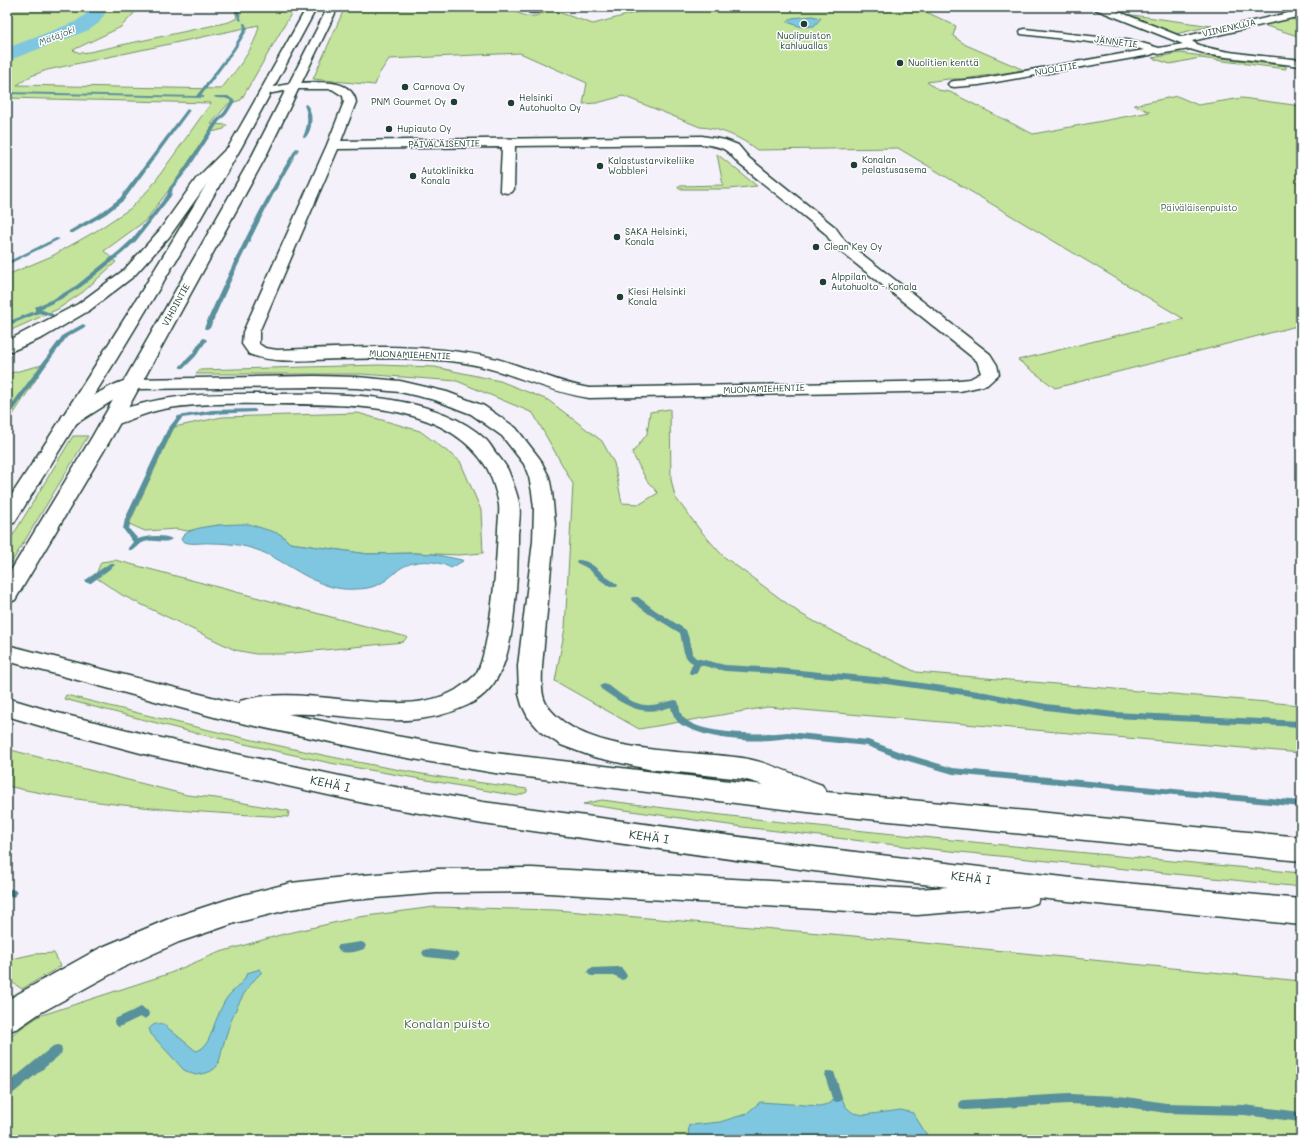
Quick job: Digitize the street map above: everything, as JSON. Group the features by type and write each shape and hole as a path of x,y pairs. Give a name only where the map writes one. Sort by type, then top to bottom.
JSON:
{"main road":[{"path":"7,518 113,350 232,151 267,91 312,7"},
{"name":"VIHDINTIE","path":"7,595 111,420 258,158 333,7"},
{"path":"532,10 545,7"},
{"path":"1098,7 1185,43"},
{"name":"VIINENKUJA","path":"1185,43 1301,13"},
{"name":"JÄNNETIE","path":"1025,32 1136,44 1159,51 1185,43 1210,52 1301,63"},
{"name":"NUOLITIE","path":"954,84 979,82 1159,51"},
{"name":"MUONAMIEHENTIE","path":"267,91 293,90 345,93 350,98 350,102 333,145 248,340 252,349 258,352 277,355 400,353 459,357 485,361 510,368 559,387 589,393 948,386 977,383 986,379 990,374 988,365 984,358 840,244 830,230 769,182 728,145 702,140 509,143"},
{"path":"507,189 509,143"},
{"name":"PÄIVÄLÄISENTIE","path":"333,145 509,143"},
{"path":"7,348 84,308 129,273 164,234 201,182 232,151"},
{"path":"70,419 107,396 131,384 197,382 354,382 392,385 427,392 476,410 497,423 522,446 534,465 540,482 543,498 543,540 530,666 530,687 534,704 541,717 556,731 565,736 599,749 639,757 750,770 848,806"},
{"path":"111,420 149,406 173,402 223,399 305,398 349,399 386,403 411,408 454,426 470,436 482,448 495,462 502,475 509,504 502,625 492,664 485,679 476,688 454,702 432,710 412,712 369,711 311,704 218,709"},
{"path":"7,653 77,673 218,709 396,746 495,763 848,806 1301,849"},
{"name":"KEHÄ I","path":"7,707 54,721 152,746 373,794 483,813 806,858 1080,891 1301,912"},
{"path":"18,1010 111,958 172,931 236,910 291,896 352,888 437,881 532,880 917,902 1080,891"}],"green space":[{"path":"7,7 140,7 121,27 73,50 80,53 229,22 237,18 234,7 295,7 241,100 228,104 211,124 227,125 224,129 208,133 175,182 145,221 104,251 116,262 83,292 58,309 7,332 7,275 52,256 96,231 131,208 151,187 211,103 7,98","holes":["259,25 257,34 244,59 221,89 17,85 31,76 47,70"]},
{"name":"Päiväläisenpuisto","path":"345,7 519,7 515,12 526,16 535,16 552,10 593,24 657,7 916,7 956,26 953,36 966,45 1024,70 964,79 948,79 927,82 938,90 950,92 1033,134 1150,112 1134,105 1177,96 1198,105 1242,98 1301,106 1301,325 1055,388 1018,360 1184,319 898,148 757,150 745,141 730,134 715,129 700,127 623,96 597,103 583,104 587,83 520,53 389,59 379,74 375,85 313,79"},
{"path":"1125,14 1212,26 1175,34"},
{"path":"1289,18 1301,22 1301,37 1263,25"},
{"path":"1179,53 1286,66 1286,69 1200,58 1170,64 1152,58"},
{"path":"717,154 757,186 729,189 679,189 678,186 723,185"},
{"path":"46,364 7,424 7,374"},
{"path":"379,365 435,367 500,381 548,400 602,441 614,463 622,503 640,504 658,493 647,481 632,453 647,434 650,412 670,409 671,479 675,497 700,530 723,556 801,614 828,629 916,672 1301,705 1301,753 768,707 639,729 555,681 565,628 573,484 533,413 457,381 361,374 196,374 199,370"},
{"path":"358,413 420,431 460,461 481,510 483,553 459,555 414,553 368,554 290,543 280,534 218,525 187,531 177,529 145,531 129,524 174,427 222,417"},
{"path":"73,436 88,436 7,570 7,545"},
{"path":"115,560 407,637 403,642 284,654 256,654 235,650 122,595 95,577 101,562"},
{"path":"66,695 199,728 288,748 422,774 527,789 527,792 517,796 330,763 195,733 64,699"},
{"path":"7,749 187,795 216,798 289,811 288,817 147,808 77,799 7,786"},
{"path":"602,800 864,831 1301,873 1301,887 921,848 743,827 583,804"},
{"name":"Konalan puisto","path":"434,907 556,910 865,937 1301,981 1301,1140 7,1140 7,1038 39,1016 168,974 217,953 280,935 359,917"},
{"path":"54,953 61,966 22,989 7,979 7,960 34,954"}],"water":[{"name":"Nuolipuiston kahluuallas","path":"812,16 821,18 814,26 802,27 787,22 792,18"},
{"path":"249,524 280,534 290,543 368,554 433,554 463,561 451,568 438,563 416,562 403,567 385,581 370,588 341,589 313,580 261,551 224,543 188,543 181,540 184,535 200,528"},
{"path":"260,969 262,972 249,986 235,1012 217,1066 207,1073 195,1075 184,1070 151,1034 149,1029 152,1026 163,1024 196,1051 201,1049 208,1042 226,999 243,981 247,973"},
{"path":"835,1097 841,1097 846,1107 853,1113 864,1115 901,1110 913,1113 930,1140 690,1140 688,1137 689,1124 720,1122 746,1114 760,1102 820,1106 831,1103"}],"waterway":[{"name":"Mätäjoki","path":"7,55 82,26 92,18 97,7"},
{"path":"236,7 241,20"},
{"path":"197,97 238,43 246,29 244,24"},
{"path":"7,93 197,97"},
{"path":"197,97 203,97"},
{"path":"51,315 37,310 37,308 59,298 79,286 121,252 134,240 169,195 171,188 186,170 217,121 226,113 233,101 228,97 216,97"},
{"path":"305,137 310,121 306,105"},
{"path":"71,232 104,213 122,199 188,110"},
{"path":"207,328 224,289 273,190 297,149"},
{"path":"7,264 58,239"},
{"path":"7,324 39,311"},
{"path":"11,409 65,336 83,326"},
{"path":"182,367 194,355 204,340"},
{"path":"136,541 126,529 128,519 170,430 180,417 212,412 254,411"},
{"path":"131,548 139,541 148,538 169,539"},
{"path":"579,562 589,566 605,580 614,585"},
{"path":"89,581 112,565"},
{"path":"635,599 683,632 688,655 693,660 725,668 886,681 985,695 1046,707 1114,715 1301,724"},
{"path":"693,672 697,662"},
{"path":"604,687 629,703 642,708 657,708 675,703 678,716 683,722 703,731 717,734 750,737 775,737 788,735 868,743 901,756 953,771 1301,804"},
{"path":"7,892 12,893"},
{"path":"342,948 361,946"},
{"path":"427,953 454,956"},
{"path":"592,972 618,971 622,976"},
{"path":"119,1022 141,1012 144,1014"},
{"path":"7,1091 57,1050"},
{"path":"830,1076 837,1097"},
{"path":"964,1105 1069,1099 1120,1101 1166,1108 1244,1110 1301,1117"}],"place":[{"name":"Nuolipuiston kahluuallas","path":"804,24"},
{"name":"Nuolitien kenttä","path":"900,63"},
{"name":"Carnova Oy","path":"405,87"},
{"name":"PNM Gourmet Oy","path":"454,102"},
{"name":"Helsinki Autohuolto Oy","path":"511,103"},
{"name":"Hupiauto Oy","path":"389,129"},
{"name":"Konalan pelastusasema","path":"854,165"},
{"name":"Kalastustarvikeliike Wobbleri","path":"600,166"},
{"name":"Autoklinikka Konala","path":"413,176"},
{"name":"SAKA Helsinki, Konala","path":"617,237"},
{"name":"Clean Key Oy","path":"816,247"},
{"name":"Alppilan Autohuolto - Konala","path":"823,282"},
{"name":"Kiesi Helsinki Konala","path":"620,297"}]}
